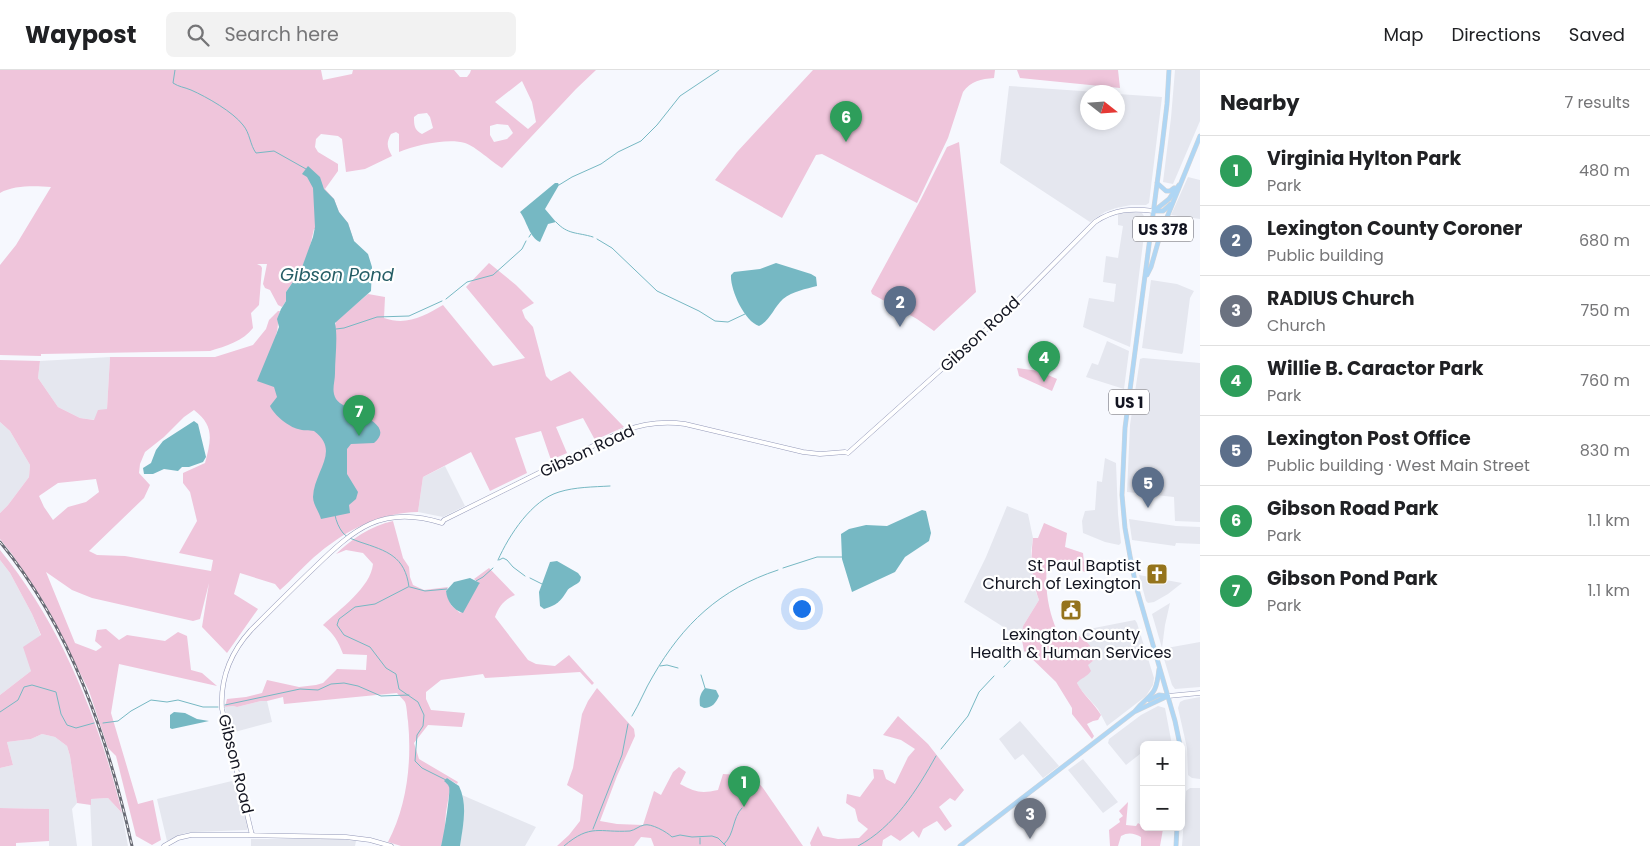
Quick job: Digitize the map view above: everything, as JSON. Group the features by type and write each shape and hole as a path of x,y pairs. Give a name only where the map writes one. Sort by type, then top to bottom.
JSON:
{"main road":[{"name":"US 1","path":"1134,712 1168,696 1130,556 1122,495 1125,428 1146,277 1166,111 1169,70"},
{"name":"US 378","path":"1146,277 1158,241 1200,136"},
{"path":"1157,183 1163,190 1168,192 1181,181"},
{"name":"US 378","path":"1154,211 1169,199 1181,181"},
{"path":"1154,211 1166,210 1174,201"},
{"name":"US 1","path":"960,846 1134,712 1151,696 1156,688 1160,667"},
{"path":"1144,702 1159,695 1168,696 1179,741"},
{"path":"1176,846 1177,831"}],"street":[{"name":"Gibson Road","path":"252,835 223,714 222,692 226,672 231,657 243,639 341,541 357,530 380,520 399,516 421,518 442,523 444,520 623,431 655,424 685,424 813,454 848,453 1009,309 1095,222 1108,214 1124,209 1154,211"},
{"path":"1168,696 1200,693"},
{"path":"164,846 178,838 191,834 342,836 370,840 391,846"}],"shaded area":[{"path":"0,70 321,70 323,80 352,74 353,70 454,70 460,77 467,77 471,70 596,70 502,168 474,147 465,143 450,141 432,143 399,152 399,134 396,132 391,134 388,140 388,147 392,156 365,169 346,172 342,139 338,136 321,134 316,139 315,147 318,152 338,164 338,171 325,189 334,199 339,212 348,223 354,241 314,229 309,251 301,270 286,292 286,301 282,307 278,305 270,290 265,288 263,284 267,264 257,264 262,268 259,305 251,313 253,328 239,340 210,351 41,354 41,356 0,355 0,265 16,245 51,187 18,187 0,193","holes":["522,81 532,102 536,122 528,129 495,102","427,113 433,128 422,134 417,131 414,125 414,117 418,114","497,124 508,125 513,133 507,139 494,142 490,135 490,126"]},
{"path":"813,70 995,70 994,78 977,81 969,85 963,92 948,138 917,203 822,154 816,155 782,218 715,180 737,152"},
{"path":"1017,70 1118,70 1120,85 1090,85 1020,78"},
{"path":"1175,70 1200,70 1200,121 1173,184 1163,182"},
{"path":"1009,86 1080,91 1080,130 1125,130 1125,94 1162,97 1149,203 1146,205 1116,208 1105,212 1090,222 1000,163"},
{"path":"959,142 976,292 934,331 917,319 872,294 871,291 947,147"},
{"path":"1188,177 1200,180 1200,219 1171,215"},
{"path":"1142,213 1146,219 1130,347 1083,327 1089,298 1114,302 1116,284 1103,282 1106,256 1118,258 1123,226 1118,225 1118,214"},
{"path":"489,263 516,285 534,303 522,310 525,318 533,327 546,376 551,381 570,371 624,427 595,440 583,418 556,427 567,453 551,460 541,431 515,438 527,473 490,491 471,452 423,477 418,512 391,515 353,530 319,553 280,590 275,584 240,573 234,594 258,609 227,653 202,627 209,583 200,619 193,621 92,598 72,590 46,572 75,643 96,651 102,647 95,641 97,630 106,629 119,640 127,635 165,641 178,632 187,636 191,670 202,673 217,686 119,664 111,713 138,804 153,800 161,840 152,845 136,836 116,756 108,748 89,691 47,607 0,539 0,513 29,477 30,465 10,431 0,422 0,360 40,361 38,378 58,407 80,418 94,420 98,410 107,409 110,357 215,357 253,345 266,329 269,320 278,311 280,311 276,335 335,326 336,321 368,294 385,297 384,318 392,320 415,319 443,305 493,366 525,358 466,287","holes":["194,410 205,422 210,434 210,440 205,463 183,473 183,483 190,492 197,521 179,553 213,560 211,571 125,556 97,555 89,551 144,498 150,485 139,473 140,464 145,452","96,479 99,492 86,502 68,507 53,520 39,496 58,483"]},
{"path":"1151,280 1177,284 1194,291 1190,298 1182,354 1142,348"},
{"path":"1107,341 1129,351 1124,389 1086,377 1092,363 1098,365"},
{"path":"110,357 107,409 95,420 80,418 58,407 38,378 40,361"},
{"path":"1140,359 1200,363 1200,522 1175,521 1174,497 1127,492 1130,425"},
{"path":"1017,368 1039,371 1057,379 1052,391 1019,376"},
{"path":"0,422 10,431 30,465 29,477 0,513"},
{"path":"1105,458 1116,463 1121,543 1119,545 1105,542 1083,533 1082,521 1085,511 1095,510 1097,481 1102,482"},
{"path":"445,466 465,506 443,517 418,512 423,477"},
{"path":"1007,506 1028,514 1033,538 1031,551 1034,587 1039,600 1023,626 1023,635 1016,635 964,602 986,557"},
{"path":"1129,519 1176,526 1200,527 1200,544 1176,543 1175,546 1132,540"},
{"path":"393,521 403,558 409,567 413,585 424,590 448,587 446,591 451,605 460,613 479,583 474,579 489,568 515,595 502,604 495,617 528,660 536,664 555,666 569,655 594,683 592,685 580,672 485,678 483,674 441,680 426,692 426,699 431,710 465,713 462,727 428,725 414,743 419,759 458,782 457,784 447,778 450,789 444,837 441,846 401,846 388,842 404,799 409,752 407,709 405,702 397,693 284,704 283,697 237,707 225,707 227,699 262,693 267,680 299,687 323,683 337,669 366,670 367,655 343,654 335,638 323,625 361,589 371,573 373,564 363,553 346,550 336,554 362,534 377,526"},
{"path":"1044,523 1067,533 1065,547 1083,553 1085,572 1048,558 1046,577 1049,606 1058,633 1064,635 1070,632 1075,634 1087,642 1094,655 1094,660 1088,665 1091,671 1077,683 1101,715 1098,720 1087,724 1094,736 1092,739 1072,714 1072,708 1056,682 1024,651 1022,640 1023,626 1039,600 1032,570 1033,538 1038,538"},
{"path":"0,550 42,610 75,674 102,743 122,813 108,798 91,799 91,805 77,803 67,746 55,737 42,734 31,739 7,742 13,765 0,768 0,695 31,671 23,647 41,635 10,573 0,560"},
{"path":"0,560 10,573 32,614 41,636 31,671 0,695"},
{"path":"1139,575 1182,583 1168,594 1154,602 1148,603"},
{"path":"1170,603 1165,625 1162,648 1152,614"},
{"path":"1135,620 1154,678 1153,685 1146,696 1107,726 1098,709 1077,683 1094,652 1080,635 1084,630"},
{"path":"1200,642 1200,687 1175,689 1172,685 1161,649"},
{"path":"597,688 634,729 635,736 600,821 643,825 654,791 661,795 673,772 679,767 686,772 680,784 698,792 718,790 723,774 742,775 755,779 803,846 654,846 651,838 641,837 634,846 557,846 580,821 583,795 567,785 573,768 582,714"},
{"path":"1200,697 1200,779 1192,778 1188,775 1187,748 1178,708 1180,702 1184,700"},
{"path":"267,701 272,722 231,733 225,707 237,707"},
{"path":"1158,706 1165,708 1171,741 1140,741 1140,754 1126,765 1108,743 1109,739 1141,715"},
{"path":"898,716 928,744 964,790 955,801 950,798 939,807 952,826 945,831 937,821 923,829 919,838 913,831 900,841 891,835 883,840 882,846 811,846 810,843 818,826 823,836 838,839 859,838 868,829 858,821 855,809 846,803 847,794 860,797 874,778 873,769 883,770 886,779 895,784 908,757 915,749 901,740 883,735"},
{"path":"1020,721 1059,766 1043,778 1023,754 1015,760 999,739"},
{"path":"42,734 55,737 67,746 77,803 72,809 77,846 49,846 49,809 0,808 0,768 13,765 7,742 31,739"},
{"path":"1083,759 1118,802 1103,813 1068,770"},
{"path":"236,780 249,826 247,830 185,833 167,841 157,799"},
{"path":"1190,788 1200,788 1200,846 1182,846 1183,831 1185,831 1186,791"},
{"path":"462,795 536,827 525,846 460,846 464,818"},
{"path":"108,798 122,813 128,846 92,846 90,799"},
{"path":"1128,802 1126,825 1136,826 1138,823 1140,824 1140,831 1163,831 1160,846 1141,846 1141,837 1126,834 1121,836 1118,846 1110,846 1109,830 1120,822 1119,819 1123,816 1119,811"},
{"path":"0,808 49,809 49,841 16,843 16,846 0,846"},
{"path":"251,839 340,839 356,841 355,846 251,846"}],"water":[{"name":"Gibson Pond","path":"308,166 320,177 324,189 334,199 339,212 348,223 354,241 368,254 372,267 371,291 335,323 335,377 333,389 336,399 375,423 380,429 380,436 374,443 351,444 347,449 347,474 358,492 356,499 349,505 350,513 321,519 313,497 314,488 326,454 322,439 314,431 294,428 278,417 270,406 277,397 274,387 257,381 279,327 277,319 286,301 286,292 301,270 313,237 315,227 313,188 307,177 302,174"},
{"path":"555,183 559,185 545,209 556,222 548,224 540,242 531,233 520,212"},
{"path":"776,263 811,274 816,277 817,286 787,296 780,302 766,321 759,326 748,318 739,304 735,296 731,275 734,272 760,269"},
{"path":"194,421 198,424 206,457 203,462 189,467 182,467 178,471 164,469 153,474 144,474 143,468 151,463 156,450 163,441"},
{"path":"922,510 926,511 931,533 929,541 905,557 895,572 852,592 842,559 841,534 849,529 866,525 887,526"},
{"path":"557,561 578,573 581,577 580,581 568,590 558,603 544,609 540,606 539,592 550,562"},
{"path":"470,578 480,583 463,613 451,605 446,591 454,582"},
{"path":"705,688 716,690 719,696 713,705 704,708 700,706 700,701 701,694"},
{"path":"174,712 185,713 197,719 209,721 172,729 170,728 170,715"},
{"path":"447,778 459,786 462,793 464,816 460,846 441,846 449,797 449,787 444,781"}],"waterway":[{"path":"175,70 173,83 212,101 239,120 249,135 256,153 274,151 306,169"},
{"path":"559,185 641,141 657,125 680,96 719,70"},
{"path":"556,222 569,231 593,237"},
{"path":"597,239 612,248 657,291 699,311 715,321 728,322 745,314"},
{"path":"446,299 467,282 493,275 522,249 526,241"},
{"path":"336,329 377,317 409,316 442,301"},
{"path":"498,560 508,540 522,520 549,496 571,489 610,486"},
{"path":"335,515 339,527 347,536 393,556 403,568 409,587"},
{"path":"783,568 817,557 842,557"},
{"path":"499,560 503,558 507,560 525,576"},
{"path":"476,581 493,568"},
{"path":"632,716 665,657 690,625 721,598 738,587 778,570"},
{"path":"530,578 542,584"},
{"path":"408,587 375,604 355,607 339,619 337,625 344,635 370,647 386,668 396,674 399,689 418,702 424,715 423,726 417,735 415,761 422,768 446,780"},
{"path":"410,587 425,591 447,589"},
{"path":"1004,667 1018,652"},
{"path":"660,666 667,665 678,668"},
{"path":"701,675 705,688"},
{"path":"941,749 968,716 979,692 994,676"},
{"path":"225,705 300,689 318,690 331,684 344,683 358,686 381,696 409,695"},
{"path":"0,712 18,700 24,687 32,685 56,692 61,714 67,725 76,728 94,723"},
{"path":"103,723 118,721 151,700 167,702 178,700 203,707 218,707"},
{"path":"593,829 622,755 628,724"},
{"path":"858,846 883,829 903,807 921,782 936,756"},
{"path":"724,844 728,840 742,808"},
{"path":"564,846 581,834 596,831 630,831 647,825 659,828 672,837 680,835 692,837 712,836 718,838 726,846"},
{"path":"700,838 700,844"}],"railway":[{"path":"0,542 25,575 47,611 67,648 84,686 111,765 132,846"}],"place":[{"name":"Gibson Road Park","path":"846,142"},
{"name":"Lexington County Coroner","path":"900,327"},
{"name":"Willie B. Caractor Park","path":"1044,382"},
{"name":"Gibson Pond Park","path":"359,436"},
{"name":"Lexington Post Office","path":"1148,508"},
{"name":"St Paul Baptist Church of Lexington","path":"1157,574"},
{"name":"Lexington County Health & Human Services","path":"1071,610"},
{"name":"Virginia Hylton Park","path":"744,807"},
{"name":"RADIUS Church","path":"1030,839"}]}
